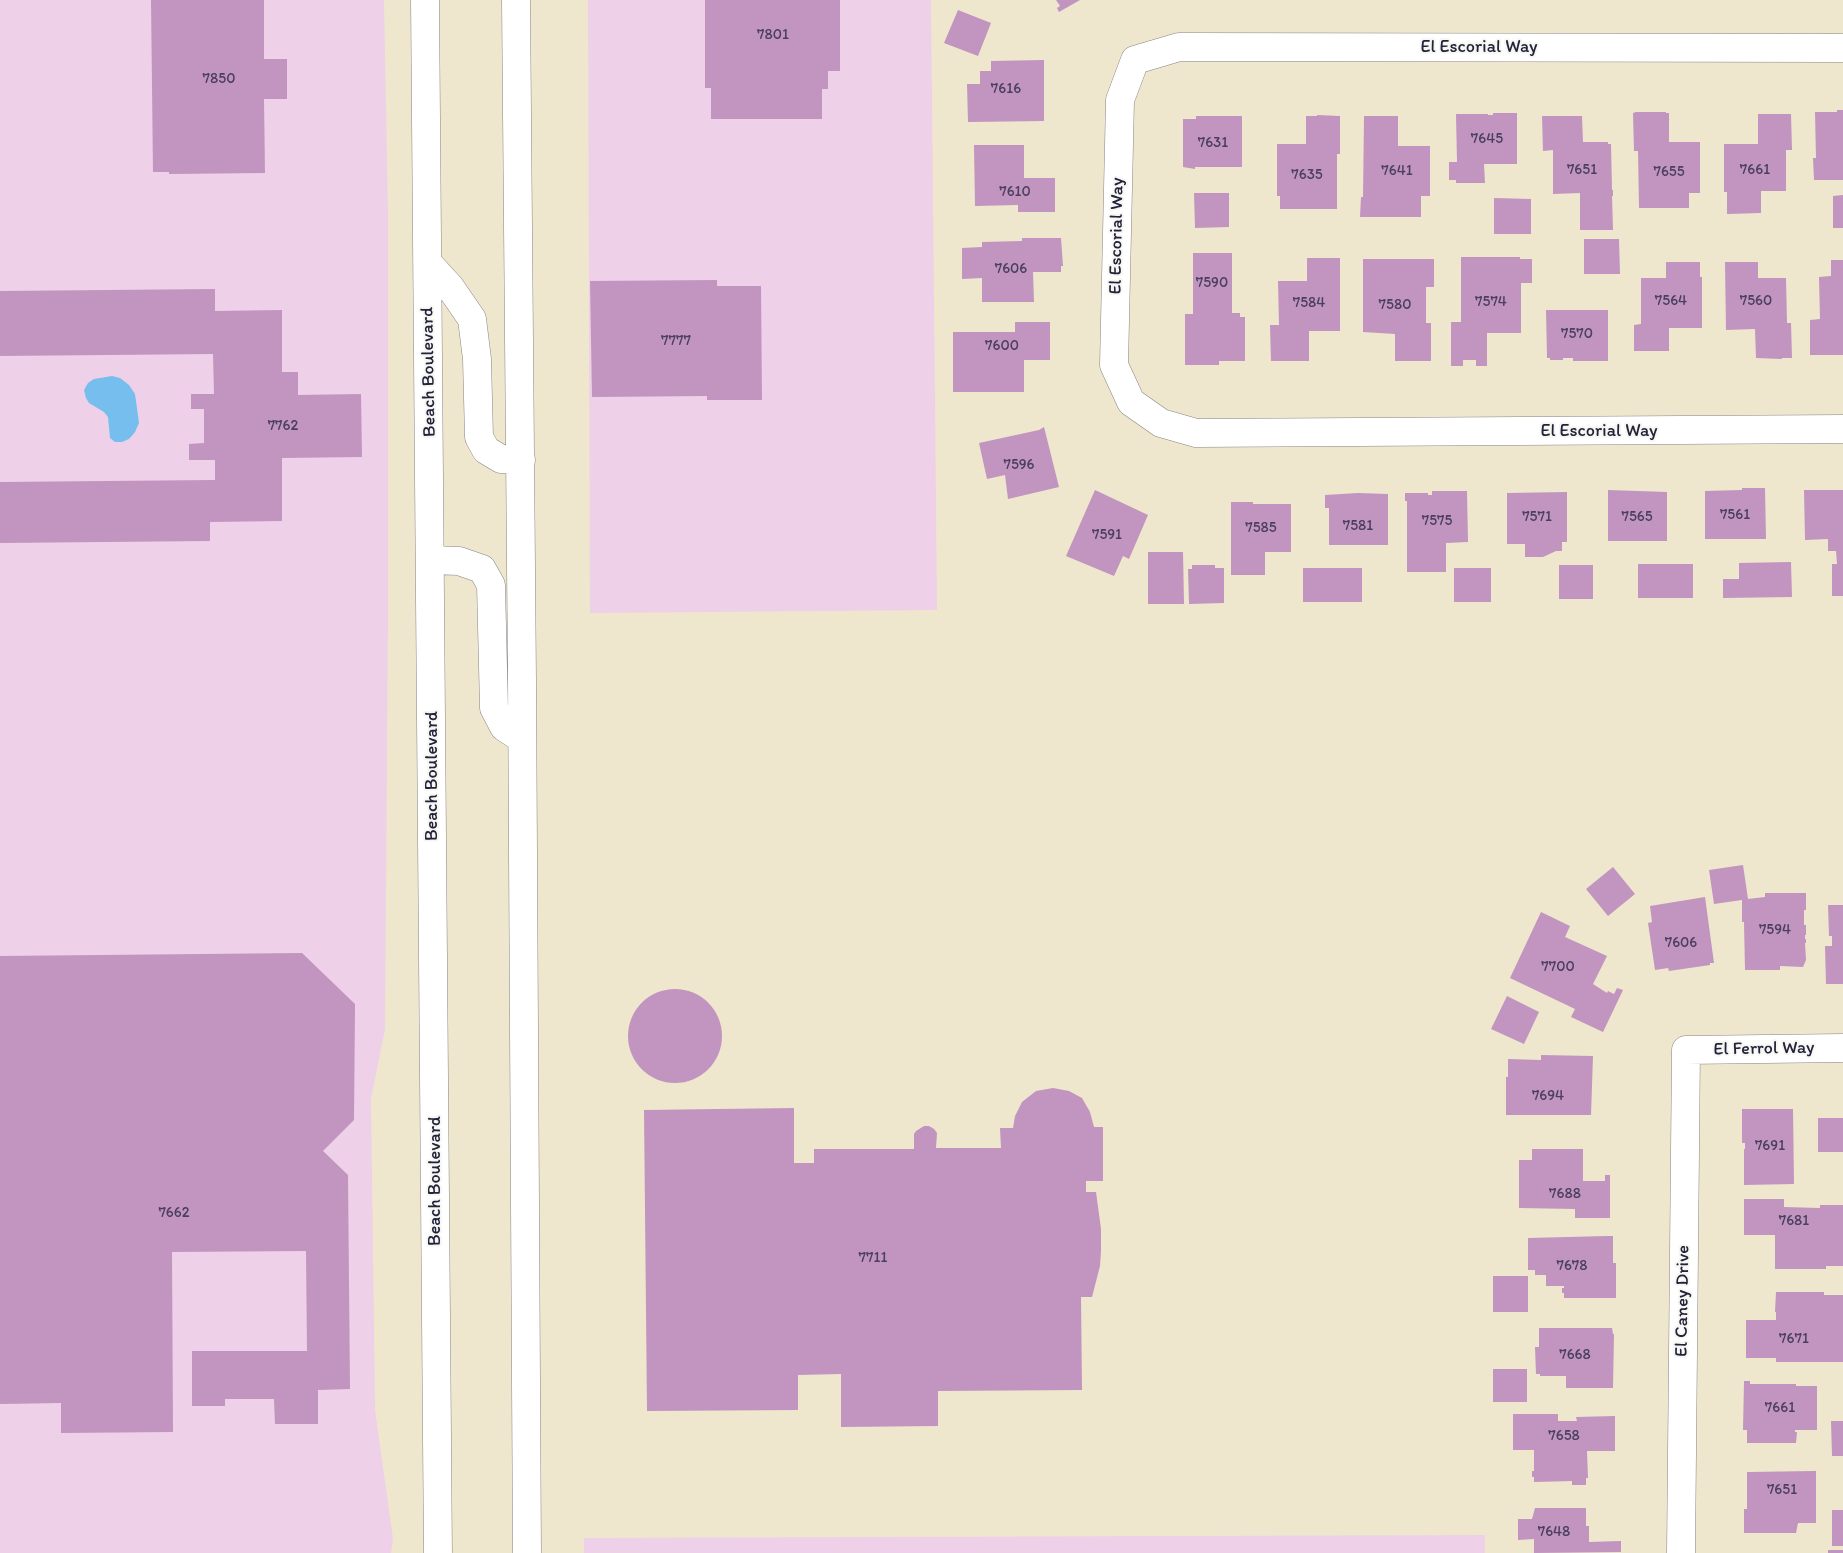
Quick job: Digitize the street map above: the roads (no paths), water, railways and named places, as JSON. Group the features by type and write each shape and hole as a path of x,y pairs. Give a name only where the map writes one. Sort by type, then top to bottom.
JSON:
{"main road":[{"name":"Beach Boulevard","path":"425,0 438,1553"},
{"path":"516,0 527,1553"},
{"name":"El Escorial Way","path":"1843,48 1179,47 1135,60 1120,100 1114,365 1131,402 1160,422 1196,433 1843,429"},
{"path":"428,263 450,287 472,319 477,359 479,437 486,450 500,458 520,460"},
{"path":"430,560 459,560 482,569 491,584 494,708 504,727 522,739"},
{"name":"El Ferrol Way","path":"1686,1050 1843,1048"},
{"name":"El Caney Drive","path":"1681,1553 1686,1050"}],"water":[{"path":"112,376 120,378 129,385 135,394 139,423 129,439 122,442 115,442 110,438 108,417 104,412 89,403 84,390 88,383 94,379"}]}
